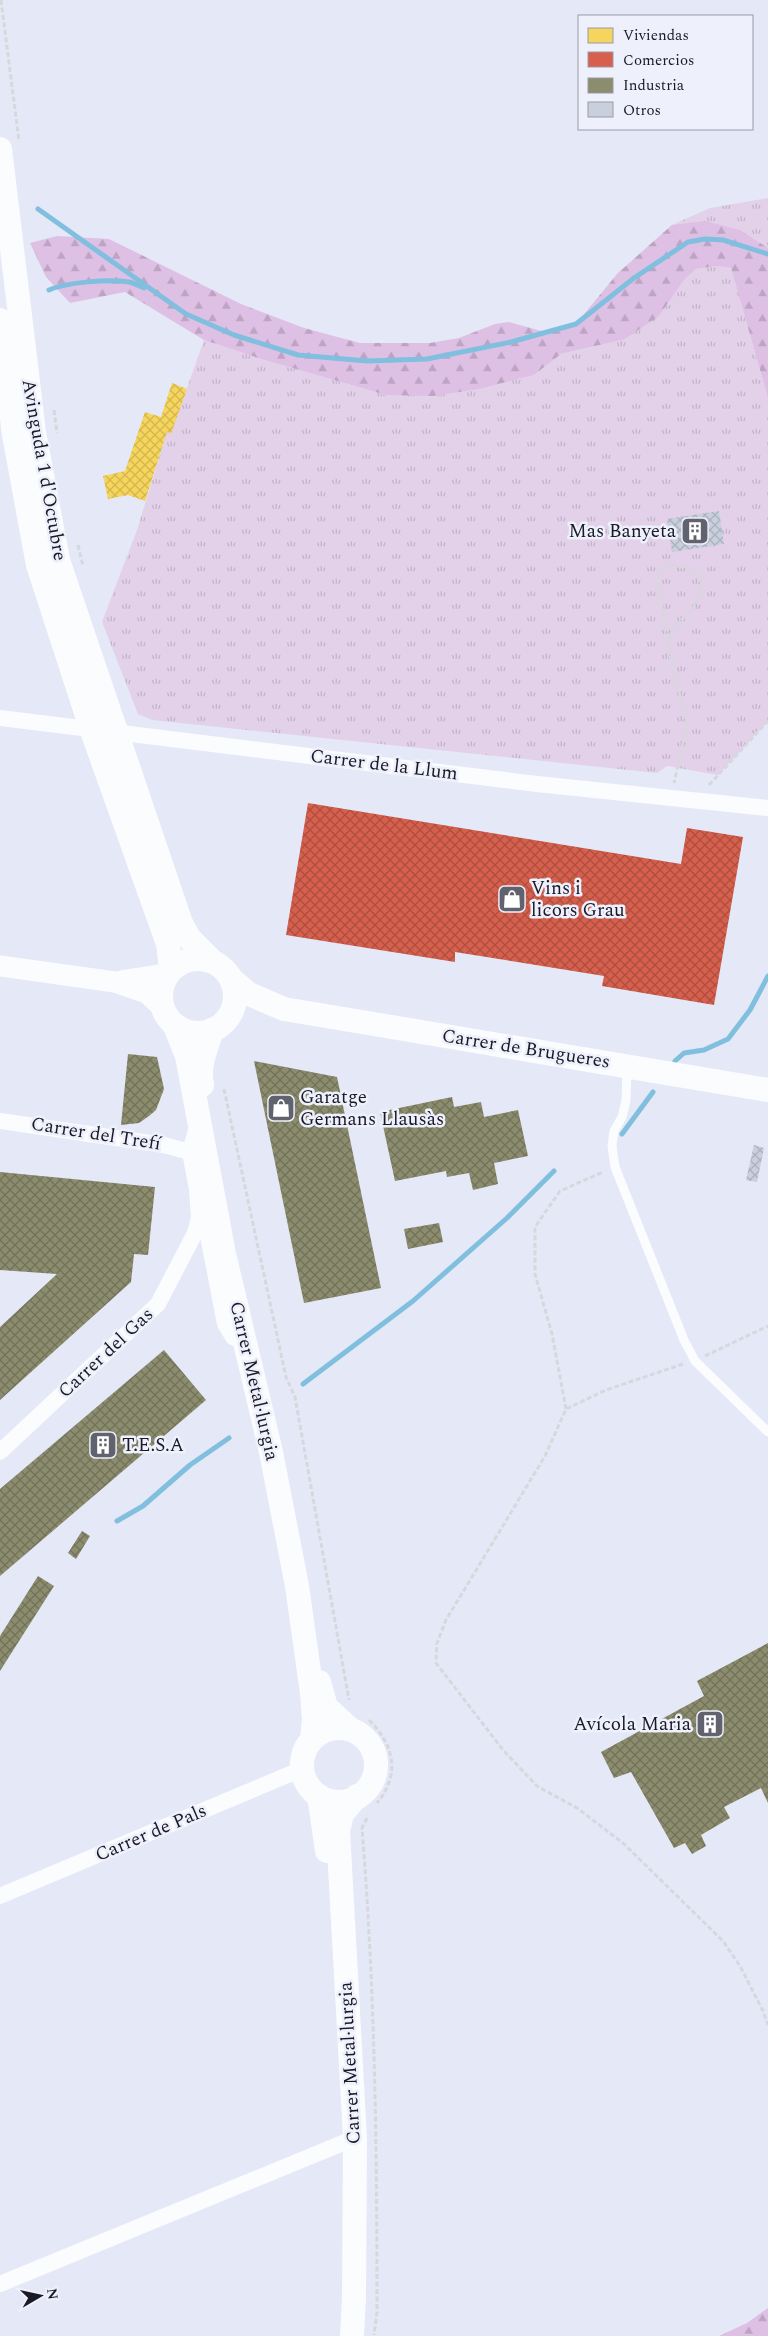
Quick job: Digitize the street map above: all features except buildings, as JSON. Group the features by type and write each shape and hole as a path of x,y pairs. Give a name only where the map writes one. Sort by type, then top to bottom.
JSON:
{"main road":[{"name":"Avinguda 1 d'Octubre","path":"10,148 10,235 16,434 117,734 171,926"},
{"name":"Avinguda 1 d'Octubre","path":"0,320 16,434 38,565 92,731 171,926"},
{"path":"171,926 189,938 249,994 284,1009 248,1015 218,1026 189,1032 175,1026 166,1017 162,1006 161,986 169,971 168,944 171,926"},
{"path":"169,971 190,959 212,961"},
{"path":"218,1026 234,1005 235,992 231,978"},
{"name":"Carrer de Brugueres","path":"284,1009 768,1090"},
{"name":"Carrer Metal·lurgia","path":"175,1026 187,1056 224,1254 271,1452 297,1586 312,1693 314,1719 312,1739"},
{"name":"Carrer Metal·lurgia","path":"218,1026 202,1059 202,1082 278,1441 302,1566 320,1682 326,1707 350,1730"},
{"path":"332,1728 350,1730 367,1741 372,1750 375,1761 372,1781 357,1796 338,1801 319,1796 308,1784 302,1769 304,1753 312,1739 332,1728"},
{"name":"Carrer Metal·lurgia","path":"319,1796 328,1858 348,2140 338,2336"},
{"name":"Carrer Metal·lurgia","path":"352,2336 354,2297 338,1831 342,1814 357,1796"}],"street":[{"name":"Carrer de la Llum","path":"0,718 92,731 258,749 537,784 768,808"},
{"path":"0,966 116,982 147,993 162,1006"},
{"path":"116,982 169,971"},
{"name":"Carrer del Trefí","path":"0,1121 164,1145 190,1152"},
{"name":"Carrer del Gas","path":"0,1452 158,1304 195,1233 199,1218 197,1189 190,1152 199,1121"},
{"path":"199,1218 207,1231 226,1324 233,1337 245,1342"},
{"name":"Carrer de Pals","path":"0,1896 302,1769"},
{"path":"0,2284 348,2140"}],"lane":[{"path":"627,1066 626,1101 622,1117 614,1131 612,1146 615,1167 684,1340 695,1361 768,1432"}],"path":[{"path":"1,0 10,148"},
{"path":"53,405 58,442"},
{"path":"76,538 85,572"},
{"path":"668,646 672,630 694,607 702,594 698,575 685,568 667,565 660,569 658,582 668,646 687,725 670,798"},
{"path":"694,801 768,721"},
{"path":"615,1167 560,1191 535,1226 536,1274 552,1334 566,1409 545,1456 446,1620 437,1643 436,1664 503,1750 537,1786 577,1808 623,1843 723,1941 740,1966 763,2011 768,2026"},
{"path":"566,1409 606,1390 695,1361 768,1326"}],"green space":[{"path":"768,198 768,254 617,274 672,225 710,208"},
{"path":"705,221 740,230 768,248 768,398 731,268 716,266 696,269 684,280 659,316 625,339 561,354 534,375 479,389 433,396 386,395 261,359 204,340 125,292 70,303 46,277 30,243 57,236 109,239 241,304 304,328 360,343 430,343 459,338 495,324 509,322 545,332 576,324 617,274 672,225"},
{"path":"716,266 731,268 768,398 768,721 718,775 667,766 657,773 152,720 138,714 102,622 137,530 167,432 171,433 204,340 261,359 386,395 534,375 561,354 596,346 659,316 684,280 696,269"},
{"path":"768,2308 768,2336 719,2336 747,2323"}],"waterway":[{"path":"38,209 186,314 234,335 298,355 367,361 427,359 511,342 576,324 634,278 688,242 705,239 723,240 768,254"},
{"path":"49,290 77,283 111,281 129,282 144,288"},
{"path":"675,1061 684,1053 704,1050 728,1039 750,1010 768,976"},
{"path":"622,1134 653,1092"},
{"path":"303,1384 413,1301 507,1218 554,1171"},
{"path":"117,1521 143,1506 190,1465 229,1438"}],"place":[{"name":"Mas Banyeta","path":"695,531"},
{"name":"Vins i licors Grau","path":"512,899"},
{"name":"Garatge Germans Llausàs","path":"281,1108"},
{"name":"T.E.S.A","path":"103,1445"},
{"name":"Avícola Maria","path":"710,1724"}]}
